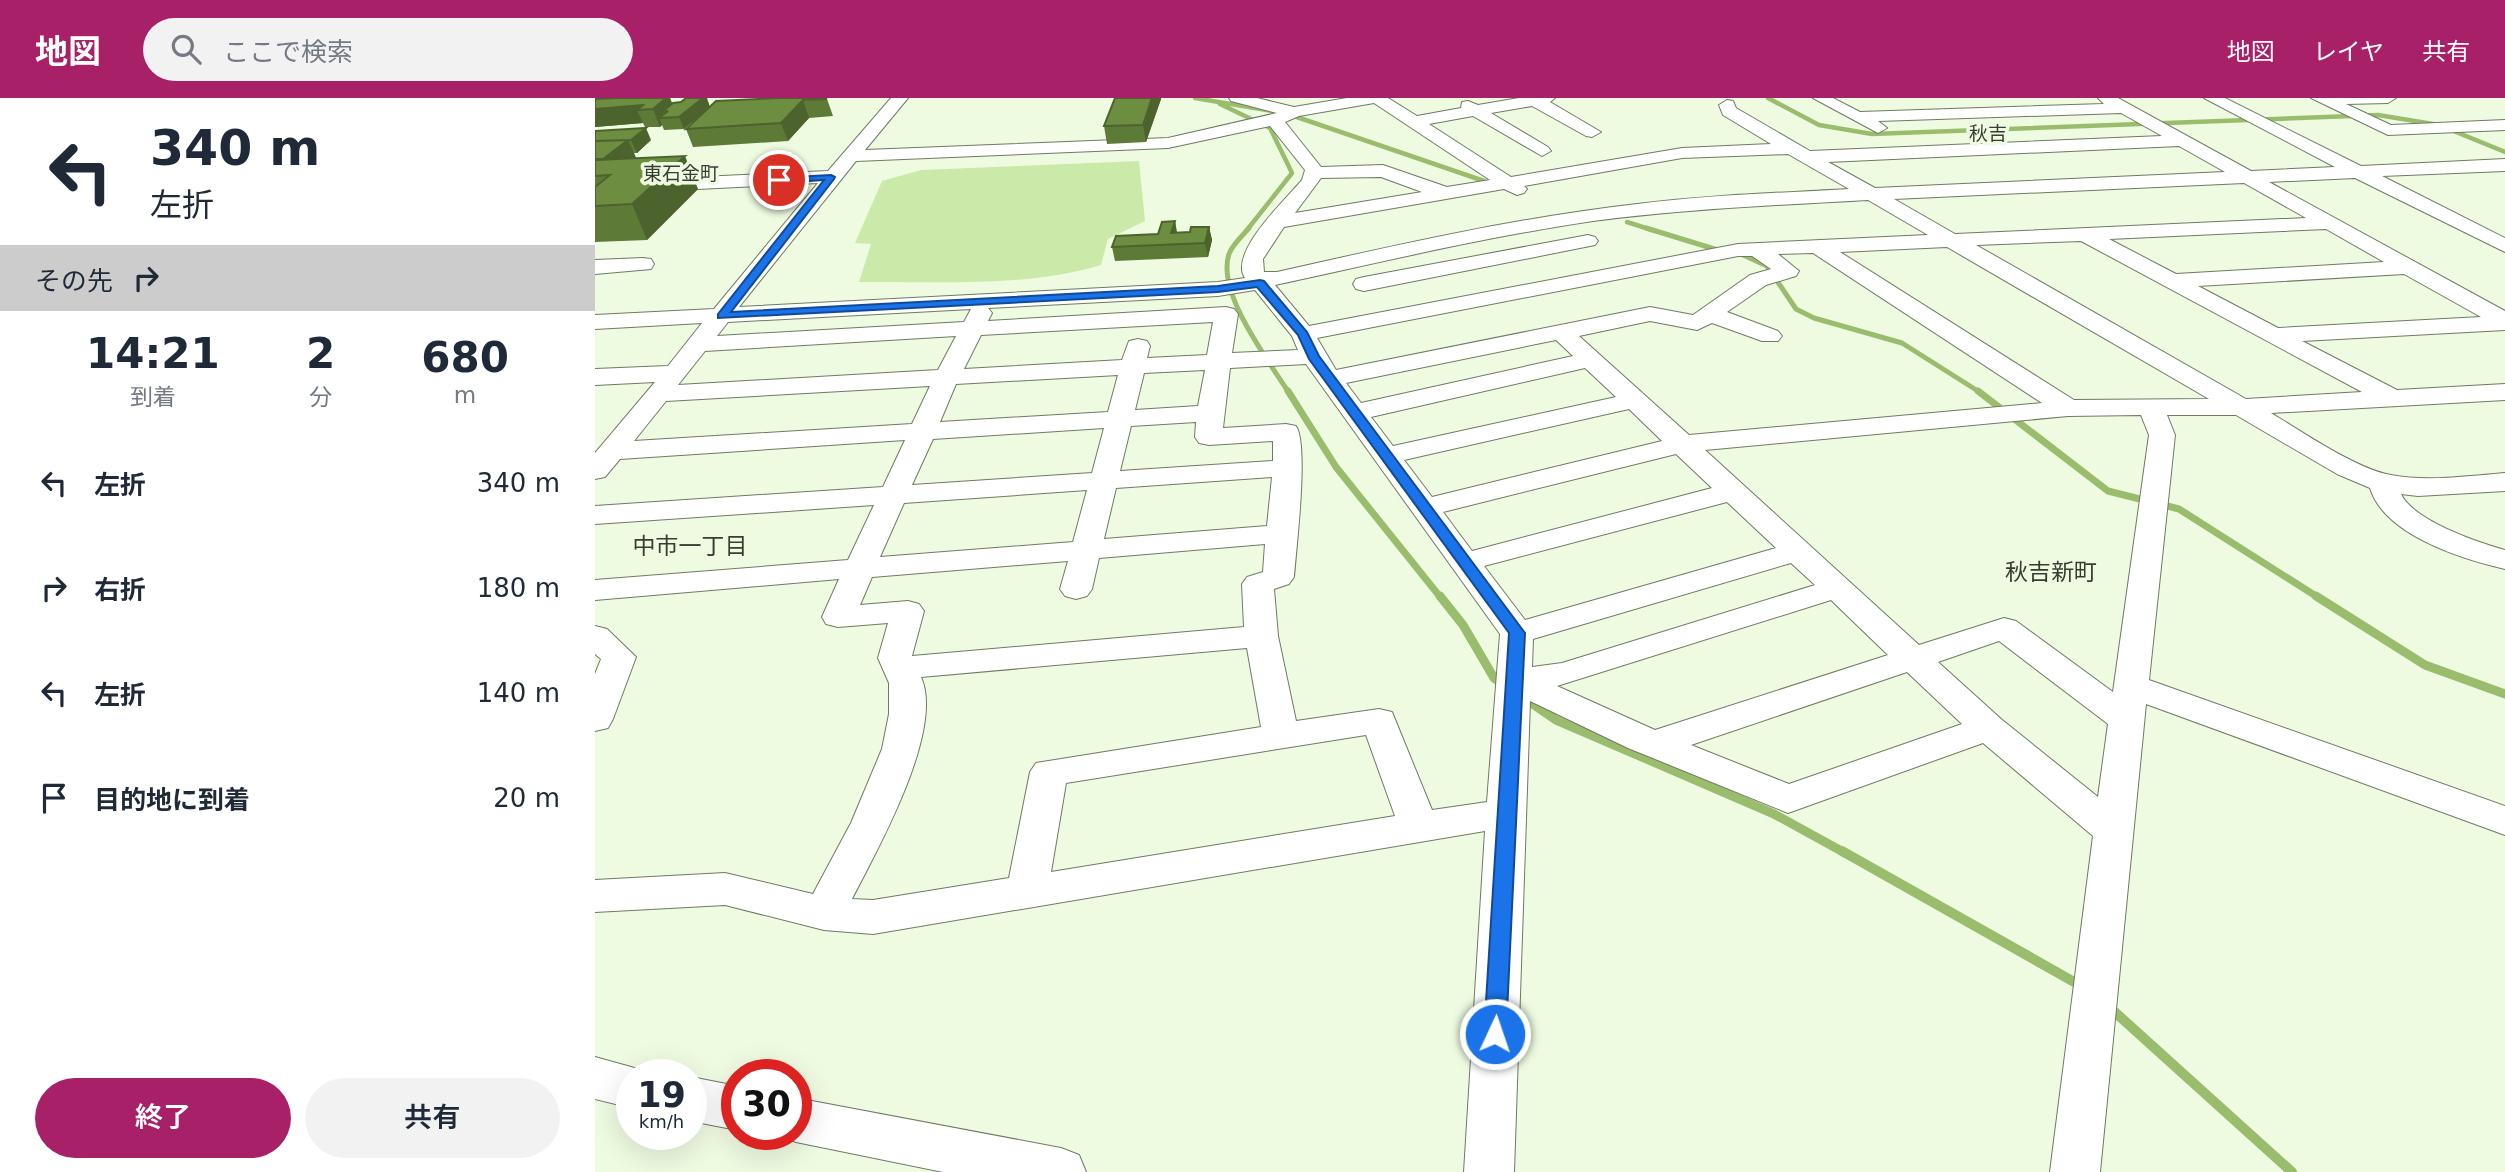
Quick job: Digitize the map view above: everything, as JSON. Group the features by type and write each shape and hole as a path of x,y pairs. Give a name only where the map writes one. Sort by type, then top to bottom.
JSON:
{"street":[{"path":"603,461 700,344 831,177 900,98"},
{"path":"1237,98 1296,112"},
{"path":"850,156 1168,143 1274,120 1296,112 1376,98 1563,220"},
{"path":"1454,98 1542,150"},
{"path":"1821,98 1925,152"},
{"path":"2106,98 2505,322"},
{"path":"2212,98 2505,246"},
{"path":"2321,99 2388,98"},
{"path":"1413,122 1538,99 1592,132"},
{"path":"2321,99 2388,130 2505,125"},
{"path":"1728,102 1729,111 2347,468 2383,483 2418,487 2505,482"},
{"path":"1858,117 2123,108"},
{"path":"1274,120 1295,144 1314,173"},
{"path":"1278,222 1682,152 1925,152 2179,141"},
{"path":"595,322 1218,289 1260,283 1420,246 1645,207 2505,165"},
{"path":"2463,167 2505,186"},
{"path":"1314,173 1383,171 1445,194"},
{"path":"1314,173 1311,181 1263,239 1252,258 1254,273 1517,633 1505,813 1489,1172"},
{"path":"595,188 831,177"},
{"path":"658,394 1220,361 1308,345 1392,317 1738,250 1948,238 2327,223"},
{"path":"1495,232 1555,285 1577,316 1591,359 1987,728 2112,830"},
{"path":"2082,233 2394,398"},
{"path":"1364,284 1588,242"},
{"path":"1420,246 1514,340"},
{"path":"1817,246 2068,408"},
{"path":"1331,379 1514,340 1577,316 1650,314 1697,323 1758,280 1787,271 1756,249"},
{"path":"1346,262 1426,359"},
{"path":"595,267 643,264"},
{"path":"2170,281 2408,267"},
{"path":"1076,589 1121,419 1149,292"},
{"path":"824,913 895,772 909,715 903,668 895,658 908,611 838,617 947,377 985,302"},
{"path":"700,344 1226,314 1210,413 1209,437 1286,432 1287,468 1278,577 1258,584 1261,636 1281,737"},
{"path":"1710,314 1770,336"},
{"path":"2271,335 2505,322"},
{"path":"1354,413 1591,359"},
{"path":"595,377 676,373"},
{"path":"1425,508 1682,444 2068,408 2151,410 2241,407 2505,392"},
{"path":"1386,456 1635,400"},
{"path":"2075,1172 2112,830 2162,435 2151,410"},
{"path":"603,461 924,432 1210,413"},
{"path":"595,515 1287,468"},
{"path":"2383,483 2390,502 2413,520 2484,555 2505,560"},
{"path":"1465,562 1733,491"},
{"path":"595,619 605,589 1282,534"},
{"path":"1517,633 1798,551"},
{"path":"1514,680 1565,674 1837,588"},
{"path":"1654,744 2004,628 2129,704 2505,821"},
{"path":"595,636 619,657 595,719"},
{"path":"903,668 1261,636"},
{"path":"1514,680 1654,744 1788,800 1987,728"},
{"path":"1027,892 1049,772 1379,721 1419,828"},
{"path":"595,896 726,889 824,913 873,917 1505,813"},
{"path":"595,1078 616,1083"},
{"path":"812,1123 1061,1172"}],"green space":[{"path":"1139,161 1145,221 1108,239 1101,265 1012,280 859,282 871,244 855,243 882,181 921,170"}],"building":[{"path":"666,98 653,109 637,110 643,105 595,109 595,99"},
{"path":"686,98 703,98 679,117 659,118 673,103"},
{"path":"1115,98 1152,98 1143,125 1104,126"},
{"path":"827,99 803,100 781,123 686,129 716,101"},
{"path":"646,128 631,140 595,141 595,131"},
{"path":"628,140 603,159 595,159 595,141"},
{"path":"685,156 632,204 595,206 595,187 610,175 595,176 596,160"},
{"path":"1175,221 1171,233 1190,232 1191,227 1209,227 1205,243 1112,247 1116,236 1158,234 1162,222"}],"waterway":[{"path":"1195,98 1278,112"},
{"path":"1768,98 1819,125 1872,134 2378,115 2439,125 2505,152"},
{"path":"1220,104 1270,128 1292,173 1247,230"},
{"path":"1291,115 1484,181"},
{"path":"1627,222 1652,230"},
{"path":"1249,228 1229,254 1227,270 1230,288 1247,326 1289,393"},
{"path":"1646,228 1721,251"},
{"path":"1743,255 1767,266 1796,309 1814,318 1902,343 1979,392"},
{"path":"1288,391 1336,467 1441,598"},
{"path":"1979,392 2108,491 2179,509 2319,598"},
{"path":"1440,596 1463,625 1494,678 1504,685"},
{"path":"2316,596 2425,665 2505,694"},
{"path":"1524,698 1556,720 1774,814 1845,853"},
{"path":"1842,851 2083,987"},
{"path":"2107,1005 2292,1172"}],"district":[{"name":"秋吉","path":"1988,133"},
{"name":"東石金町","path":"681,173"},
{"name":"中市一丁目","path":"690,546"},
{"name":"秋吉新町","path":"2051,572"}],"route":[{"path":"779,180 831,177 722,316 1218,289 1260,283 1303,334 1313,356 1517,633 1505,813 1495,1034"}]}
